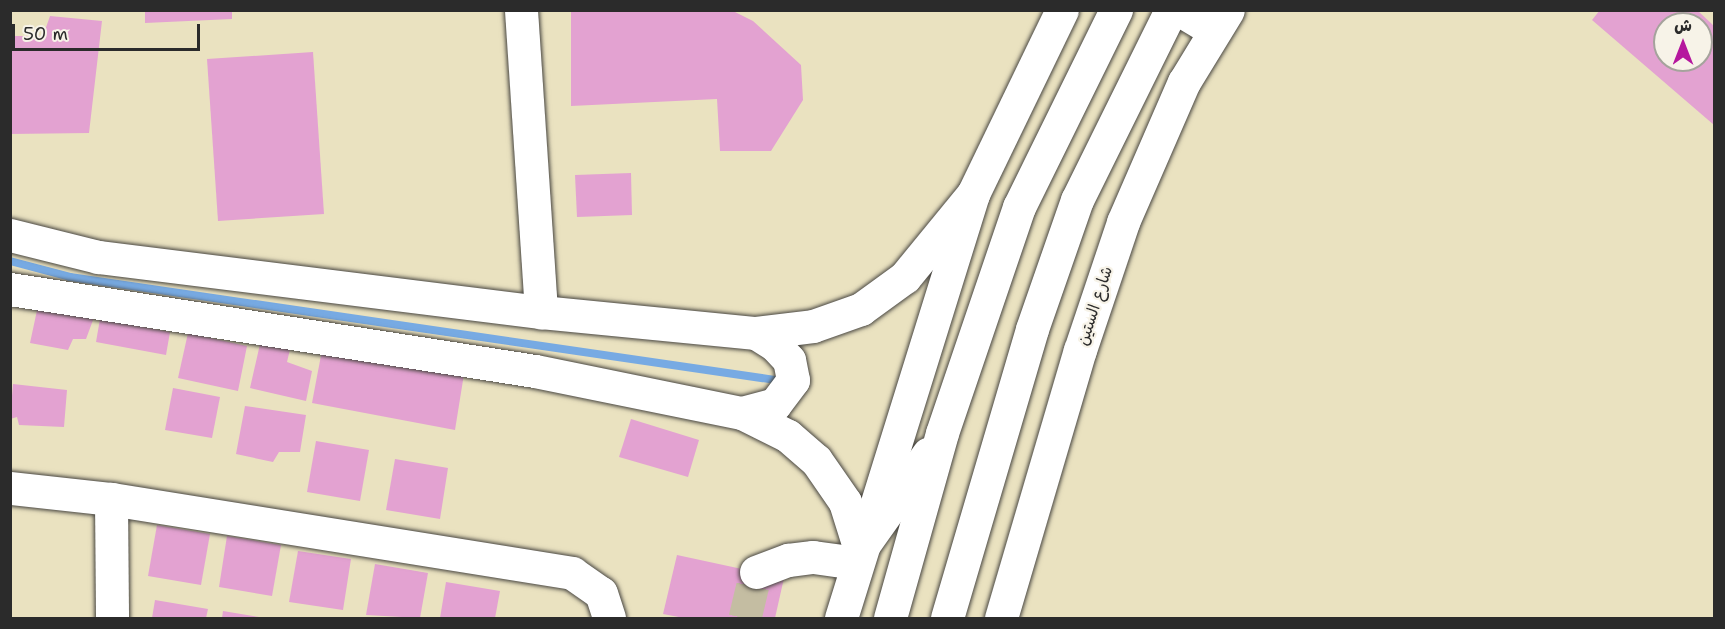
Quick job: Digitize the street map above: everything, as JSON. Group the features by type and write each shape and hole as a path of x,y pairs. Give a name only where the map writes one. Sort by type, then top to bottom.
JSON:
{"main road":[{"path":"521,10 541,312"},
{"path":"841,618 858,556 973,194 1062,10"},
{"path":"890,618 942,433 1018,207 1116,10"},
{"path":"947,618 1032,329 1077,200 1171,10"},
{"path":"1180,10 1221,20"},
{"name":"شارع الستين","path":"1001,618 1080,350 1123,222 1184,82 1221,20"},
{"path":"10,235 98,257 541,312 756,333 813,326 861,309 905,277 973,194"},
{"path":"10,289 535,371 742,413 788,436 816,460 845,502 858,556"},
{"path":"742,413 775,404 793,380 789,360 775,345 756,333"},
{"path":"858,556 942,433"},
{"path":"10,488 111,499 572,573 601,593 609,618"},
{"path":"111,499 112,618"},
{"path":"756,572 788,560 858,556"}],"building":[{"path":"145,10 232,10 232,19 145,23"},
{"path":"571,10 731,10 753,21 801,65 803,100 771,151 720,151 717,99 571,106"},
{"path":"1600,10 1697,10 1699,12 1653,12 1653,72 1713,72 1714,26 1714,125 1592,20"},
{"path":"50,16 102,21 89,133 10,134 10,36 43,36"},
{"path":"313,52 324,214 218,221 207,59"},
{"path":"631,173 632,215 577,217 575,175"},
{"path":"39,301 96,312 86,339 73,339 68,350 30,343"},
{"path":"100,319 170,332 166,355 96,342"},
{"path":"265,322 296,324 287,362 312,371 306,401 250,388"},
{"path":"188,333 247,346 238,391 178,378"},
{"path":"325,334 464,374 455,430 312,403"},
{"path":"13,384 67,390 64,427 19,425 17,417 10,419"},
{"path":"173,388 220,397 212,438 165,430"},
{"path":"245,406 306,415 300,452 279,452 273,462 236,454"},
{"path":"631,419 699,440 688,477 619,457"},
{"path":"316,441 369,450 360,501 307,492"},
{"path":"395,459 448,468 440,519 386,510"},
{"path":"157,525 210,534 201,585 148,576"},
{"path":"227,536 281,545 272,596 219,587"},
{"path":"298,551 351,559 343,610 289,602"},
{"path":"677,555 784,578 775,618 684,618 663,614"},
{"path":"375,564 428,573 420,618 366,615"},
{"path":"446,582 500,591 495,618 440,618"},
{"path":"155,600 208,609 206,618 152,618"},
{"path":"223,611 259,617 259,618 222,618"}],"waterway":[{"path":"10,261 70,277 775,380"}],"tunnel":[{"path":"745,618 756,572"}]}
